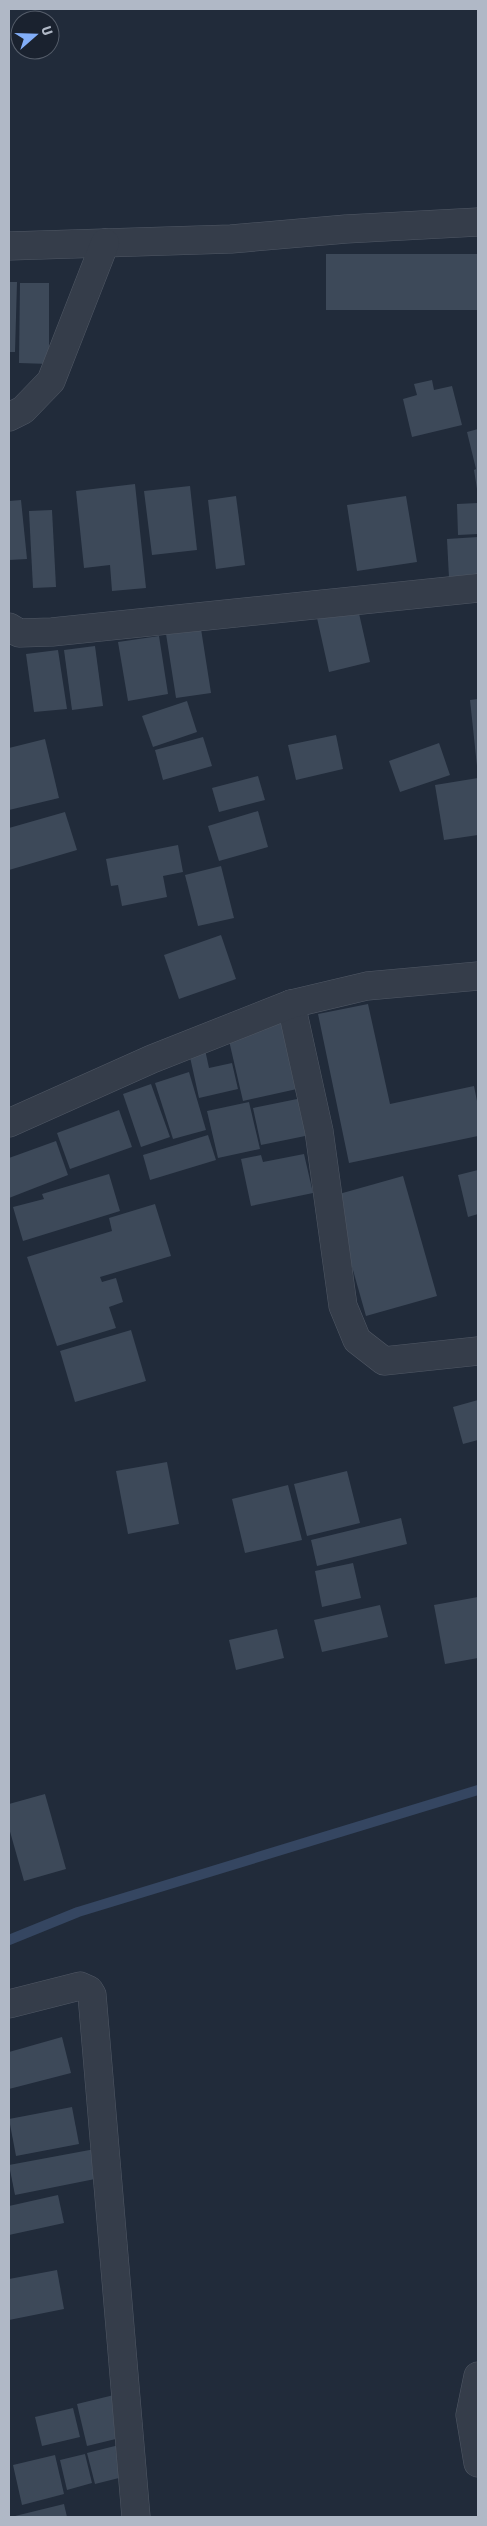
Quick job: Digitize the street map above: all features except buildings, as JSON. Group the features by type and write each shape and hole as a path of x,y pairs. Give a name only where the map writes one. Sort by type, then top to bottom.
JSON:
{"street":[{"path":"9,246 231,240 346,229 478,222"},
{"path":"9,417 23,410 51,381 105,243"},
{"path":"9,627 19,633 52,632 478,588"},
{"path":"9,1123 152,1059 291,1004 366,986 478,976"},
{"path":"291,1004 319,1131 343,1306 357,1340 384,1361 478,1351"},
{"path":"9,2004 80,1986 88,1990 92,1995 136,2517"},
{"path":"478,2376 470,2415 478,2463"}],"waterway":[{"path":"9,1940 78,1912 478,1790"}]}
